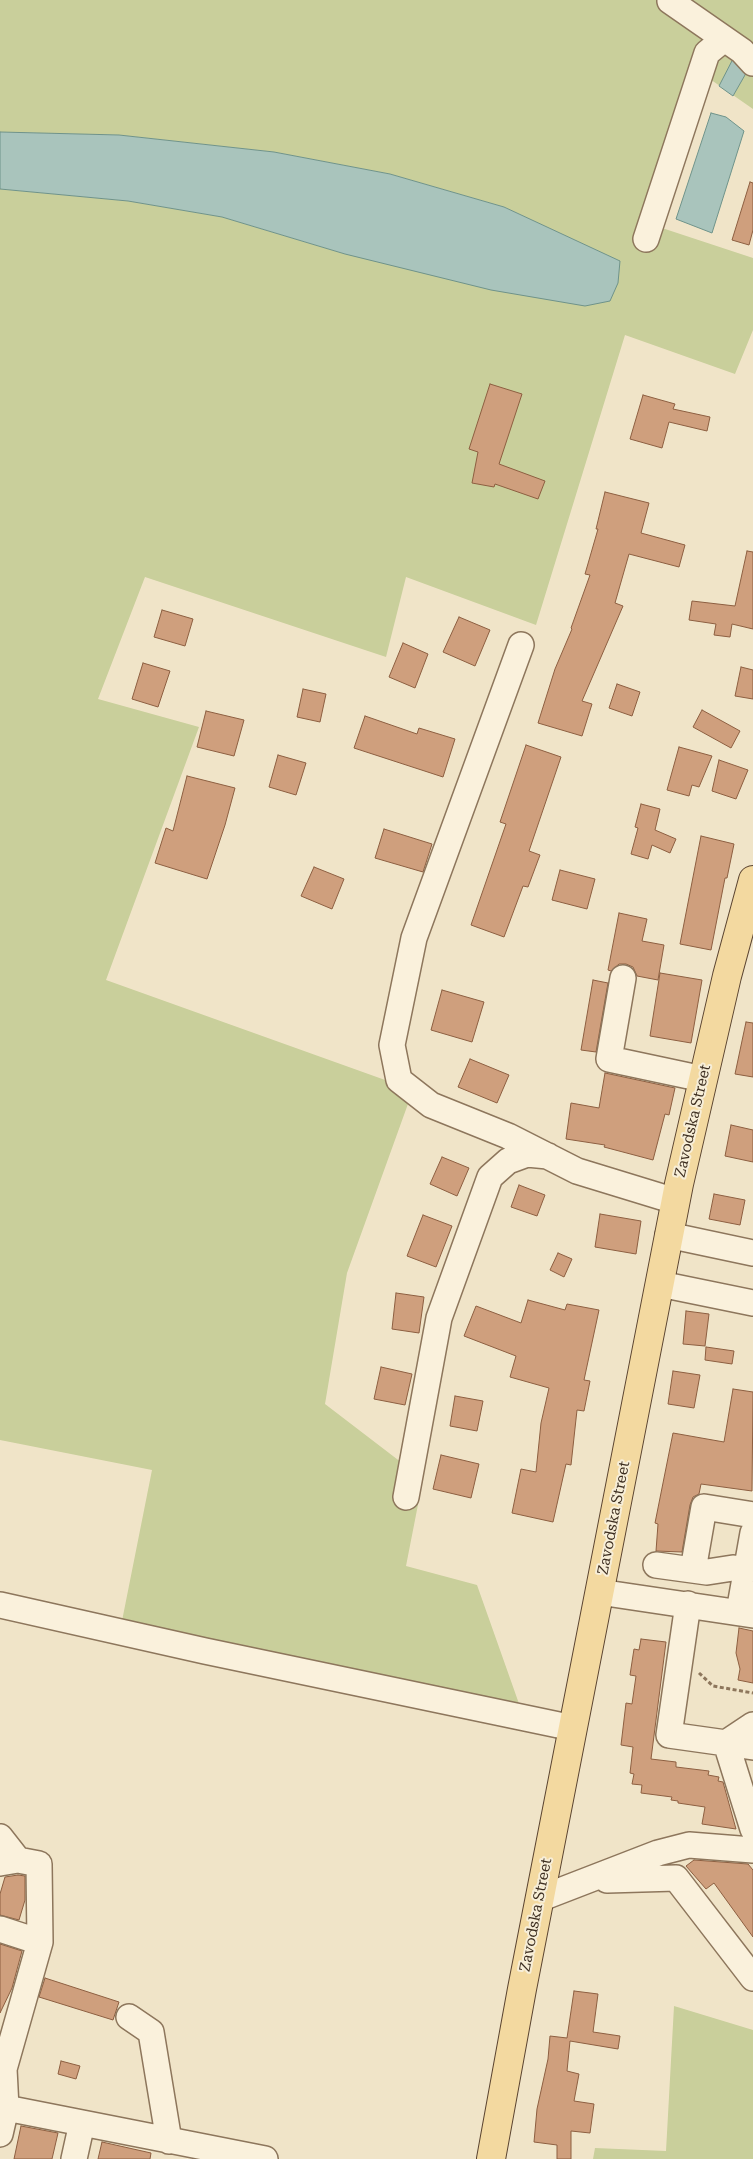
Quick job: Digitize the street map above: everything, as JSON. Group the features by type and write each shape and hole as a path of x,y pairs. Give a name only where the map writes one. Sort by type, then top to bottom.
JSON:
{"main road":[{"name":"Zavodska Street","path":"491,2159 539,1899 675,1201 727,976 753,880"}],"street":[{"path":"670,1 742,51 753,63"},
{"path":"646,239 706,52 724,38"},
{"path":"521,645 414,938 392,1045 399,1080 431,1106 508,1136 577,1171 675,1201"},
{"path":"623,978 609,1060 703,1079"},
{"path":"406,1497 439,1318 490,1177 508,1161 527,1154 541,1154 553,1158"},
{"path":"668,1236 753,1253"},
{"path":"660,1284 753,1304"},
{"path":"693,1570 704,1507 753,1515"},
{"path":"599,1592 746,1613 746,1571 753,1534"},
{"path":"656,1565 707,1572 732,1568 746,1571"},
{"path":"688,1604 669,1735 753,1747"},
{"path":"0,1605 214,1653 573,1728"},
{"path":"726,1743 753,1725"},
{"path":"726,1743 753,1829"},
{"path":"0,1836 9,1861 39,1864 40,1942 4,2069 6,2108 0,2134"},
{"path":"539,1899 658,1853 688,1845 753,1850"},
{"path":"587,1880 676,1878 753,1978"},
{"path":"0,1929 40,1942"},
{"path":"129,2017 151,2032 169,2141"},
{"path":"6,2108 169,2141 198,2153 265,2159"},
{"path":"74,2159 82,2123"}],"path":[{"path":"681,1655 713,1686 753,1693"}],"green space":[{"path":"0,0 753,0 753,109 707,77 659,227 753,258 753,330 735,374 625,335 536,625 406,577 386,657 145,577 98,699 199,727 106,980 413,1090 347,1273 325,1404 423,1479 406,1566 477,1585 523,1715 118,1641 152,1470 0,1440 0,189 128,201 222,217 345,254 619,261 504,207 390,174 274,152 119,135 0,132"},
{"path":"674,2006 753,2030 753,2159 593,2159 595,2148 666,2151"}],"water":[{"path":"735,55 749,68 733,96 719,86"},
{"path":"711,113 726,117 744,131 712,233 676,219"},
{"path":"0,132 119,135 274,152 390,174 504,207 620,261 618,283 610,301 585,306 491,290 345,254 222,217 128,201 0,189"}],"building":[{"path":"750,182 753,183 753,230 749,245 732,240"},
{"path":"490,384 522,394 499,464 545,481 538,499 495,484 494,487 472,483 478,452 469,449"},
{"path":"643,395 675,404 673,409 710,417 707,431 669,422 662,448 630,439"},
{"path":"605,492 649,503 641,533 685,545 679,567 629,554 615,603 623,606 582,701 592,704 582,736 538,723 555,669 572,629 590,575 585,574 598,529 596,529"},
{"path":"747,551 753,552 753,629 732,624 730,637 714,635 716,624 689,620 692,601 735,606"},
{"path":"162,610 193,619 185,646 154,637"},
{"path":"459,617 490,630 475,666 443,652"},
{"path":"403,643 428,654 415,688 389,677"},
{"path":"143,663 170,671 158,707 132,699"},
{"path":"741,667 753,670 753,699 735,696"},
{"path":"617,684 640,692 632,716 609,708"},
{"path":"303,689 326,694 320,722 297,717"},
{"path":"702,710 740,731 731,748 693,727"},
{"path":"206,711 244,720 234,756 197,747"},
{"path":"365,716 417,734 419,728 455,739 443,777 354,748"},
{"path":"526,745 561,757 529,851 540,855 528,887 523,886 504,937 471,925 506,824 500,822"},
{"path":"679,747 712,756 699,787 692,785 689,796 667,790"},
{"path":"278,755 306,763 296,795 269,787"},
{"path":"719,760 748,770 736,799 712,791"},
{"path":"187,776 235,788 207,879 155,863 166,828 173,831"},
{"path":"641,804 660,809 655,830 676,839 670,853 652,845 648,859 631,854 638,828 635,827"},
{"path":"384,829 432,844 423,872 375,858"},
{"path":"701,836 734,844 727,878 725,878 711,950 680,944"},
{"path":"314,867 344,879 332,909 301,896"},
{"path":"560,870 595,879 587,909 552,900"},
{"path":"619,913 647,919 642,941 664,945 658,980 637,976 633,967 626,964 619,964 611,971 608,970"},
{"path":"660,973 702,980 691,1043 650,1036"},
{"path":"593,980 608,983 596,1052 581,1050"},
{"path":"442,990 484,1002 472,1042 431,1030"},
{"path":"746,1022 753,1023 753,1077 735,1074"},
{"path":"470,1059 509,1075 497,1103 458,1087"},
{"path":"605,1073 675,1088 669,1115 665,1114 653,1160 604,1147 605,1145 566,1139 571,1103 599,1108"},
{"path":"731,1125 753,1130 753,1162 725,1156"},
{"path":"442,1157 469,1168 457,1196 430,1184"},
{"path":"519,1185 545,1195 537,1216 511,1207"},
{"path":"714,1194 745,1200 740,1225 709,1219"},
{"path":"600,1214 641,1221 636,1254 595,1247"},
{"path":"423,1215 452,1226 436,1267 407,1256"},
{"path":"558,1253 572,1259 564,1277 550,1270"},
{"path":"396,1293 424,1297 419,1333 392,1329"},
{"path":"528,1300 565,1310 567,1304 599,1310 584,1380 590,1381 584,1411 577,1410 571,1465 566,1464 553,1522 512,1513 521,1469 536,1472 541,1423 549,1388 510,1377 516,1356 464,1336 476,1306 521,1323"},
{"path":"686,1311 709,1314 705,1346 683,1344"},
{"path":"706,1347 734,1351 732,1364 705,1360"},
{"path":"381,1367 412,1374 405,1405 374,1399"},
{"path":"673,1371 700,1375 694,1408 668,1404"},
{"path":"733,1389 753,1392 752,1491 701,1484 699,1494 693,1497 690,1505 682,1552 656,1551 658,1524 655,1523 673,1433 724,1442"},
{"path":"455,1396 483,1401 477,1431 450,1426"},
{"path":"441,1455 479,1464 471,1498 433,1489"},
{"path":"739,1628 753,1631 753,1683 738,1680 740,1669 736,1653"},
{"path":"641,1639 666,1642 651,1759 676,1762 676,1767 709,1771 708,1775 719,1777 718,1781 723,1782 736,1829 702,1824 705,1807 678,1803 678,1801 671,1800 672,1797 641,1793 642,1785 632,1784 634,1774 630,1773 633,1747 621,1745 626,1703 632,1704 636,1676 630,1675 634,1649 639,1650"},
{"path":"694,1860 748,1864 753,1870 753,1937 714,1883 706,1889 686,1866"},
{"path":"25,1876 25,1900 19,1920 0,1915 0,1894 5,1877"},
{"path":"0,1944 22,1951 12,1988 0,2013"},
{"path":"45,1978 119,2002 113,2020 39,1997"},
{"path":"574,1991 598,1994 593,2032 620,2036 618,2049 570,2041 567,2071 579,2074 574,2101 594,2104 590,2133 571,2131 571,2159 557,2159 557,2145 534,2142 537,2109 548,2059 550,2036 567,2038"},
{"path":"61,2061 80,2066 76,2079 58,2074"},
{"path":"21,2126 58,2133 52,2159 14,2159"},
{"path":"102,2142 151,2153 150,2159 98,2159"}]}
